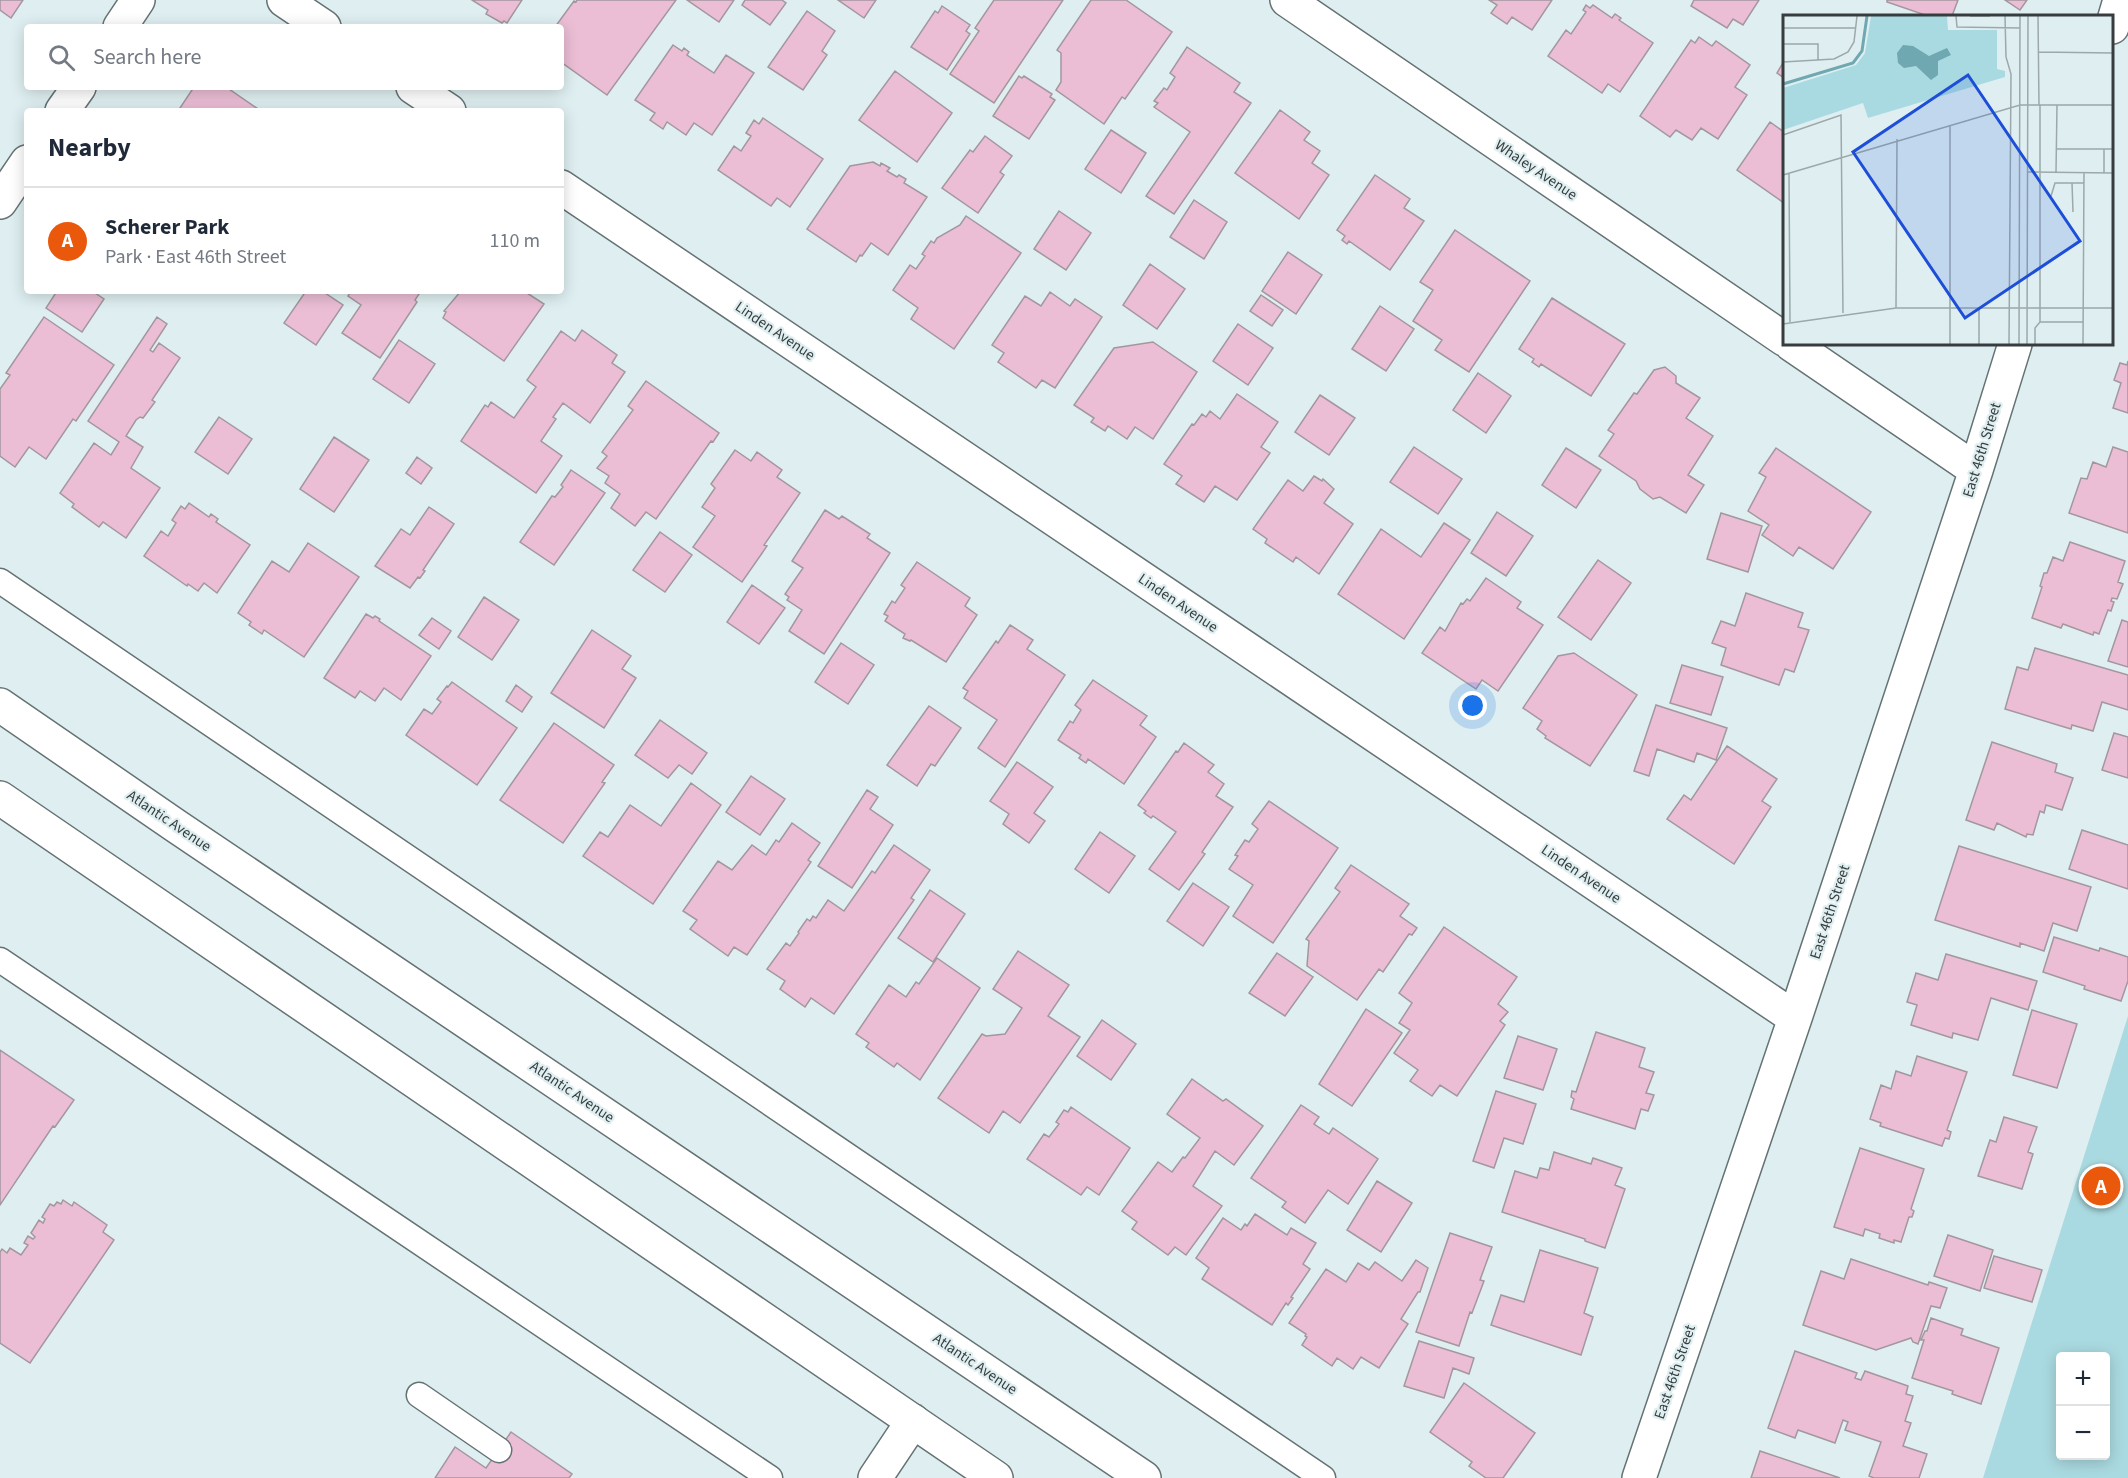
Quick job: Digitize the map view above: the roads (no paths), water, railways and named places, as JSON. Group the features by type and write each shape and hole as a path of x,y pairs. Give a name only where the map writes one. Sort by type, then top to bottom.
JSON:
{"street":[{"path":"122,24 138,0"},
{"path":"284,0 320,24"},
{"name":"Whaley Avenue","path":"1287,0 1783,338"},
{"path":"2113,24 2120,0"},
{"path":"64,108 77,90"},
{"path":"418,90 444,108"},
{"path":"2,195 24,166"},
{"name":"Linden Avenue","path":"564,189 1795,1018"},
{"path":"1792,345 1976,470"},
{"name":"East 46th Street","path":"1639,1478 1795,1018 1976,470 2015,345"},
{"name":"Atlantic Avenue","path":"0,705 1144,1478"},
{"path":"0,798 996,1478"},
{"path":"875,1478 913,1421"}],"lane":[{"path":"0,581 1323,1478"},
{"path":"0,960 770,1478"},
{"path":"419,1395 499,1449"}],"place":[{"name":"Scherer Park","path":"2101,1186"}]}
